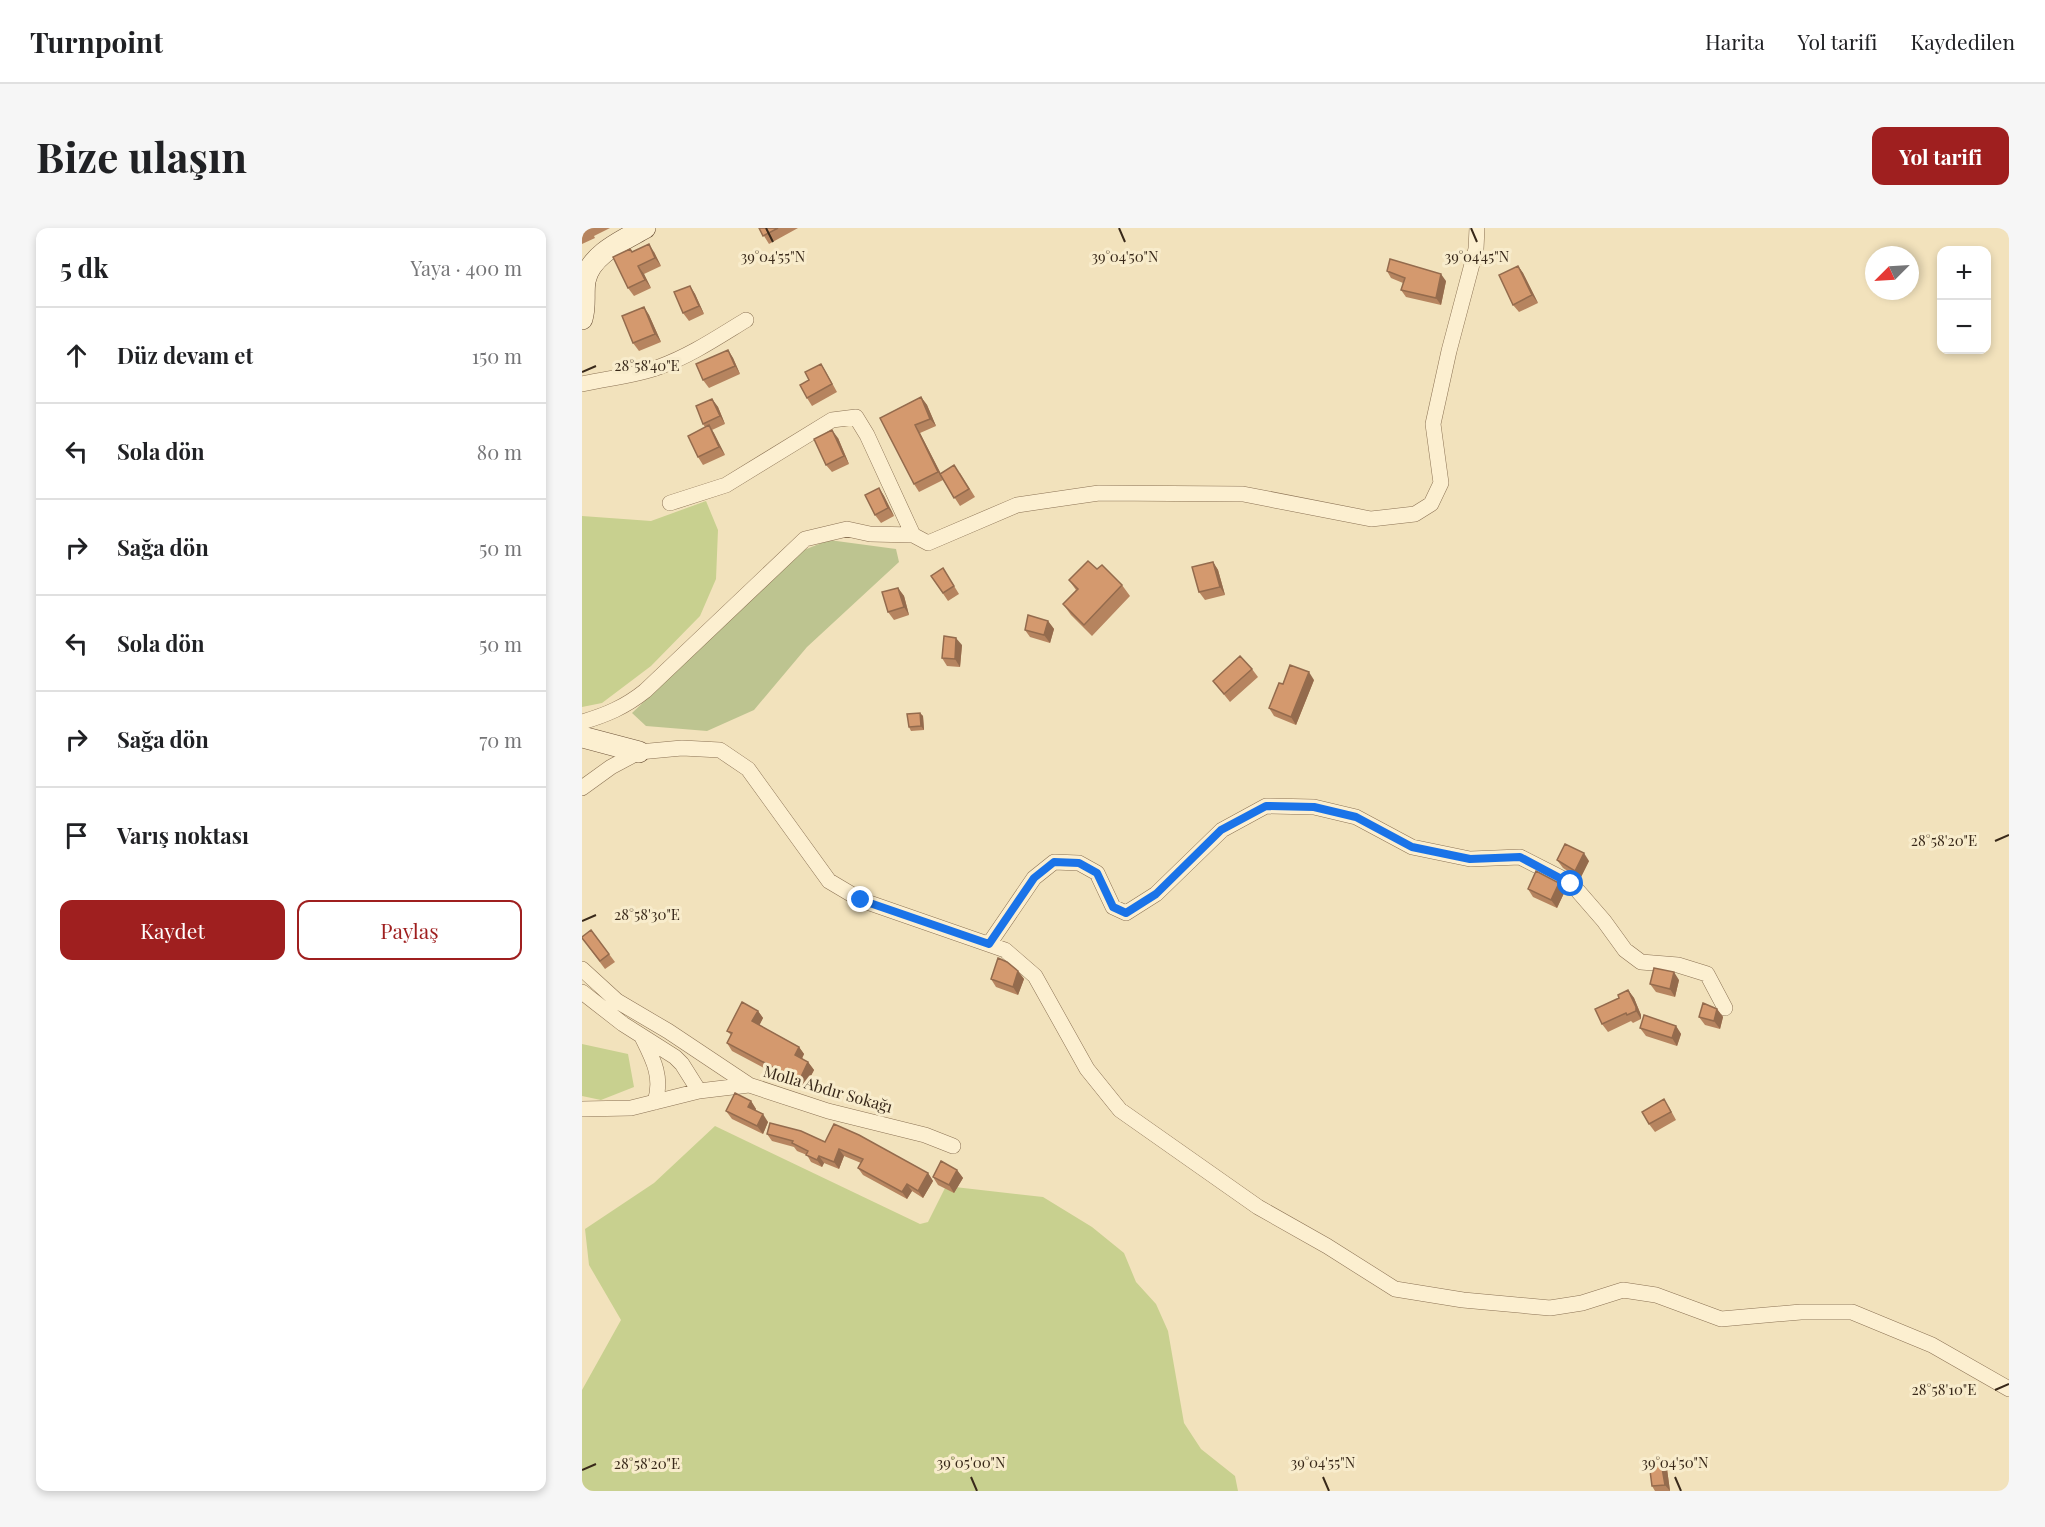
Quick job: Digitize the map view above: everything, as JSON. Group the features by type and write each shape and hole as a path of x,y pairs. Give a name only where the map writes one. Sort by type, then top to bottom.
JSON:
{"street":[{"path":"582,319 585,307 583,292 587,273 597,259 645,228"},
{"path":"582,722 616,711 637,698 805,539 847,529 870,534 913,535 928,543 1017,505 1099,493 1243,494 1371,519 1414,514 1431,504 1441,483 1433,424 1449,351 1476,249 1477,228"},
{"path":"582,384 658,368 746,320"},
{"path":"670,503 726,484 832,420 856,417 867,435 913,535"},
{"path":"582,737 639,752 682,748 720,750 748,770 829,881 861,900 1005,950 1035,975 1087,1069 1120,1110 1258,1207 1327,1246 1395,1289 1463,1300 1550,1308 1582,1303 1623,1290 1656,1295 1721,1319 1801,1312 1852,1312 1932,1345 2009,1389"},
{"path":"582,788 611,766 639,752"},
{"path":"989,944 1034,878 1054,862 1079,863 1097,873 1113,907 1126,913 1156,894 1221,830 1266,806 1314,807 1356,817 1412,847 1470,859 1520,857 1571,884 1604,921 1625,950 1641,962 1678,965 1707,974 1725,1008"},
{"name":"Molla Abdır Sokağı","path":"582,969 617,1000 749,1085 828,1111 917,1133 953,1146"},
{"path":"582,992 606,1012 675,1057 699,1090"},
{"path":"642,1036 658,1074 658,1091 655,1102"},
{"path":"582,1109 631,1108 699,1090 749,1085"}],"green space":[{"path":"706,501 718,530 716,579 700,616 651,666 602,703 582,707 582,516 651,521"},
{"path":"829,540 896,549 899,562 807,647 754,710 707,731 646,726 632,713 804,550"},
{"path":"582,1044 628,1054 634,1087 601,1100 582,1096"},
{"path":"715,1126 920,1224 928,1222 946,1186 1043,1197 1092,1227 1124,1253 1136,1282 1156,1304 1168,1331 1184,1423 1201,1449 1235,1476 1238,1491 582,1491 582,1390 621,1320 589,1265 585,1229 654,1183"}],"building":[{"path":"759,228 778,228 763,236"},
{"path":"649,244 655,258 638,266 645,280 628,288 613,257"},
{"path":"1390,259 1441,274 1436,298 1401,290 1405,278 1387,271"},
{"path":"1518,266 1532,295 1513,305 1499,275"},
{"path":"690,286 699,306 683,313 674,292"},
{"path":"644,307 655,334 633,343 622,316"},
{"path":"728,350 735,366 703,380 696,364"},
{"path":"821,364 832,384 807,398 800,385 809,380 805,372"},
{"path":"921,397 930,419 915,425 938,472 914,484 880,418"},
{"path":"712,399 720,416 703,424 696,406"},
{"path":"709,425 719,447 698,457 688,436"},
{"path":"832,430 844,456 826,465 814,439"},
{"path":"954,465 969,489 954,498 940,474"},
{"path":"879,488 888,508 875,515 865,495"},
{"path":"1088,561 1097,569 1102,565 1122,585 1084,625 1063,604 1078,589 1069,580"},
{"path":"1213,562 1220,587 1199,592 1192,567"},
{"path":"943,568 954,586 943,593 931,576"},
{"path":"898,588 904,607 888,612 882,592"},
{"path":"1028,615 1048,621 1044,635 1025,630"},
{"path":"944,636 956,638 955,659 942,658"},
{"path":"1240,656 1252,669 1224,694 1213,681"},
{"path":"1290,665 1309,672 1291,717 1269,708 1279,683 1283,684"},
{"path":"920,713 921,726 909,727 907,714"},
{"path":"1565,844 1584,853 1575,871 1557,860"},
{"path":"1536,871 1559,883 1551,900 1528,889"},
{"path":"591,930 609,954 600,961 582,938"},
{"path":"998,958 1018,971 1013,987 991,979"},
{"path":"1654,968 1674,972 1670,989 1650,984"},
{"path":"1628,990 1636,1011 1602,1024 1595,1009 1619,998 1618,995"},
{"path":"742,1002 758,1011 752,1021 799,1047 795,1055 808,1062 799,1081 727,1043 732,1033 727,1031"},
{"path":"1703,1003 1717,1009 1714,1021 1699,1017"},
{"path":"1644,1015 1676,1026 1672,1038 1640,1028"},
{"path":"735,1093 751,1101 748,1107 763,1114 757,1126 726,1111"},
{"path":"1664,1099 1671,1112 1649,1124 1642,1112"},
{"path":"770,1123 801,1131 825,1142 834,1124 859,1135 928,1173 918,1191 907,1184 902,1192 858,1168 863,1159 839,1149 834,1162 819,1156 817,1160 806,1155 808,1151 792,1143 793,1141 767,1134"},
{"path":"941,1161 957,1170 949,1185 933,1177"},
{"path":"1661,1462 1665,1485 1652,1486 1649,1463"}],"route":[{"path":"861,900 989,944 1034,878 1054,862 1079,863 1097,873 1113,907 1126,913 1156,894 1221,830 1266,806 1314,807 1356,817 1412,847 1470,859 1520,857 1571,884"}]}
